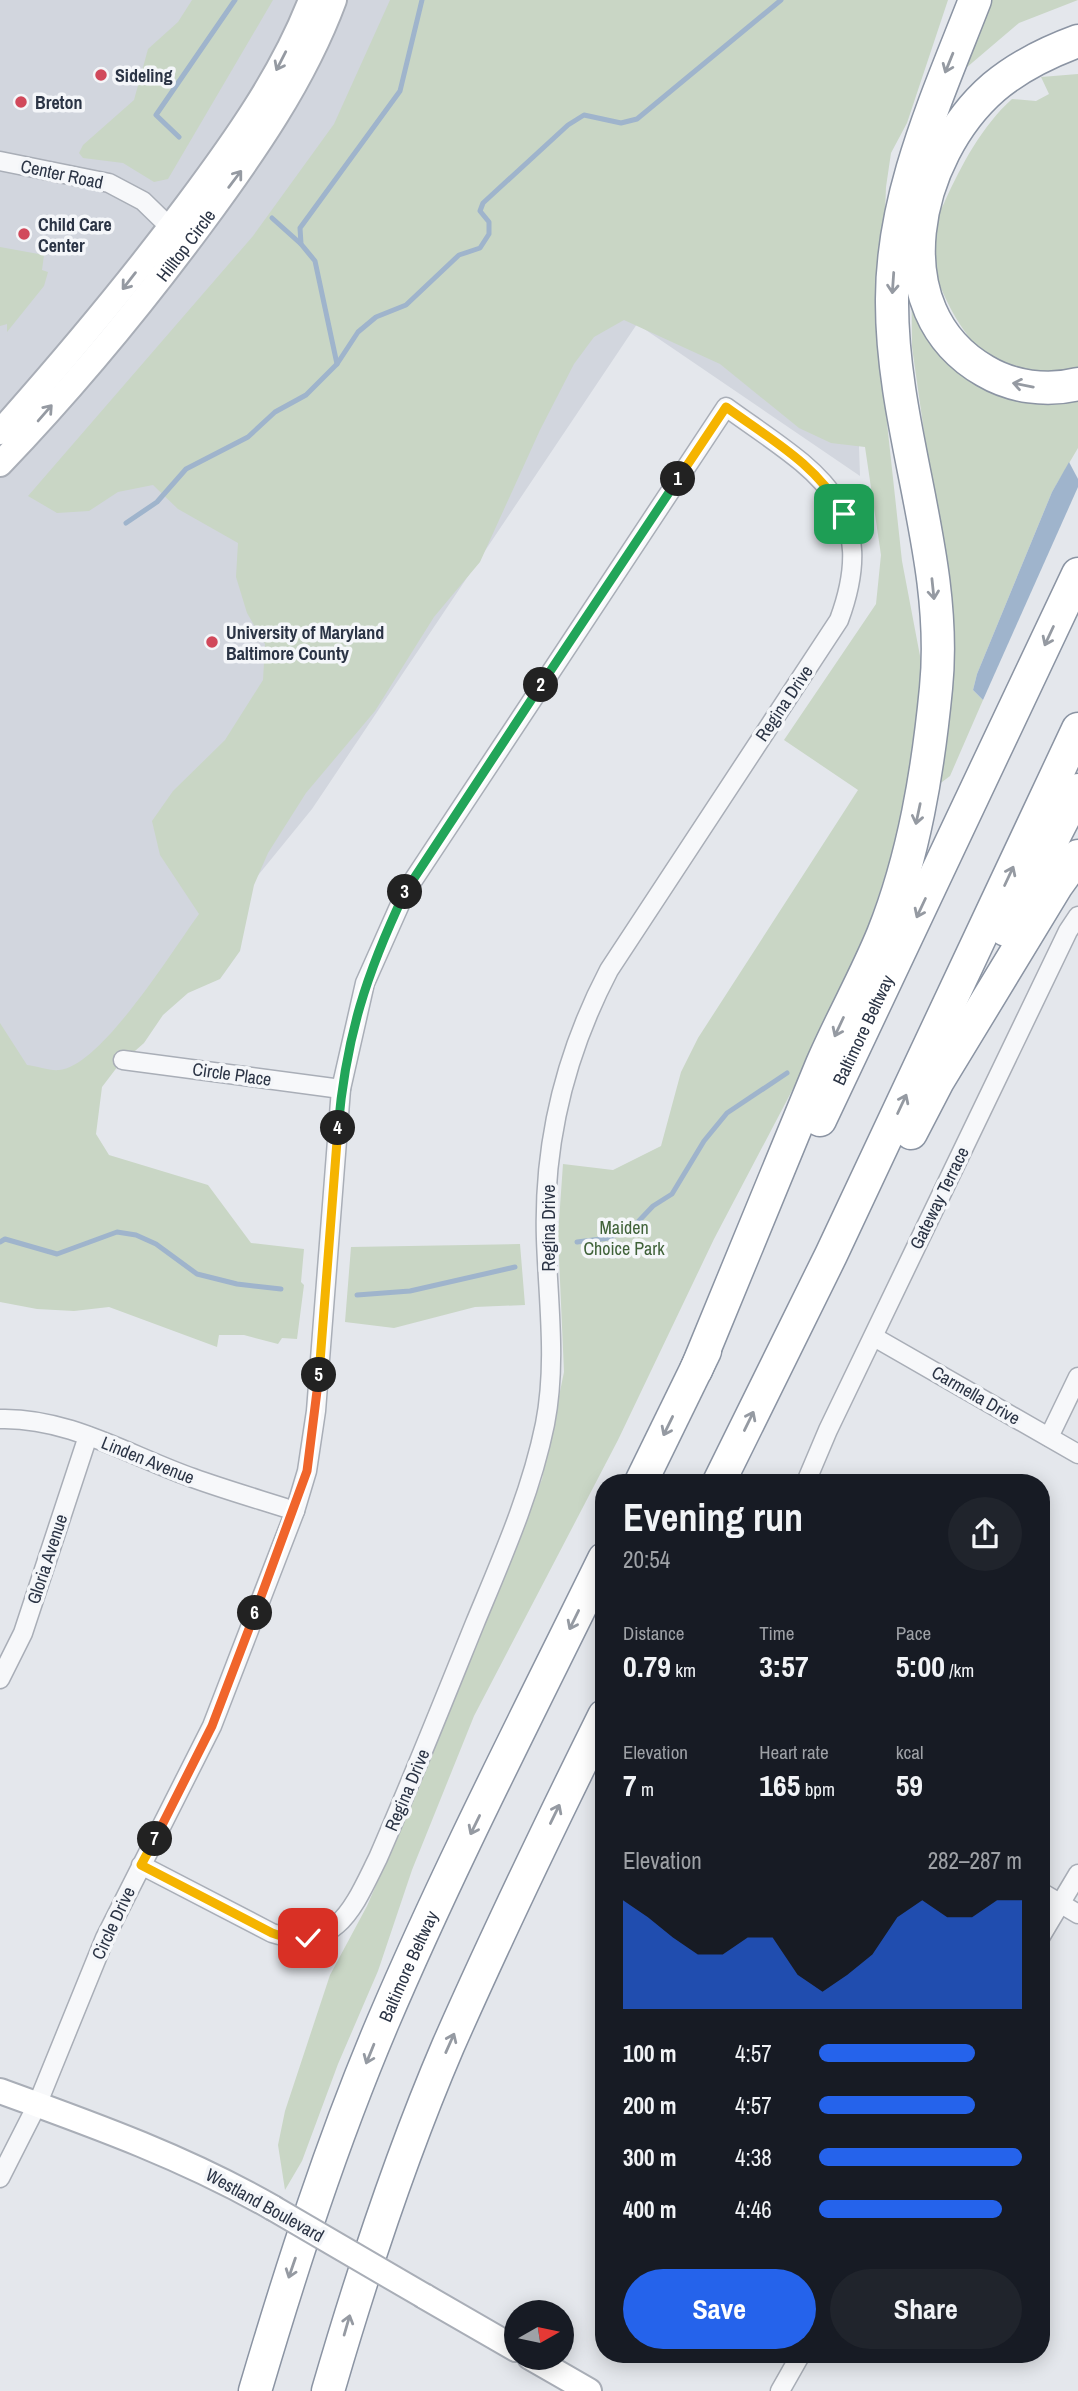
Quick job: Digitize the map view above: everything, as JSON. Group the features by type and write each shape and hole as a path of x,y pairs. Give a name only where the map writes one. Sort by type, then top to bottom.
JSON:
{"highway":[{"path":"975,0 928,115 916,194 919,278 936,326 972,364 996,378 1035,387 1078,384"},
{"path":"696,1370 825,1058 882,937 908,859 920,805 937,683 938,640 923,521 893,333 894,263 935,128 957,96 1009,50 1042,32 1078,19"},
{"path":"916,194 951,139 994,87 1051,50 1078,41"},
{"path":"916,194 1005,95 1044,69 1078,65"},
{"name":"Baltimore Beltway","path":"645,1474 846,1068 1078,574"},
{"path":"723,1474 831,1255 1078,729"},
{"path":"938,1081 941,1065 976,989 1078,790"},
{"path":"831,1255 865,1224 938,1081 1057,885 1078,856"},
{"name":"Baltimore Beltway","path":"255,2391 287,2281 328,2164 383,2022 595,1578"},
{"path":"328,2391 355,2301 403,2160 447,2048 595,1735"}],"street":[{"name":"Hilltop Circle","path":"0,464 141,303 227,151 272,79 311,0"},
{"name":"Hilltop Circle","path":"0,432 246,163 291,90 334,0"},
{"name":"Center Road","path":"0,160 109,183 143,201 178,235"},
{"name":"Circle Drive","path":"0,2178 37,2105 105,1938 212,1726 295,1511 307,1471 316,1411 341,1089 365,983 406,891 726,407"},
{"name":"Regina Drive","path":"141,1865 261,1928 290,1939 324,1934 339,1925 353,1909 378,1858 511,1536 532,1475 545,1423 551,1371 545,1237 548,1157 568,1067 586,1014 610,970 839,620 850,591 852,540 844,514 833,493 815,471 726,407"},
{"name":"Gateway Terrace","path":"809,1474 1062,943 1078,916"},
{"name":"Circle Place","path":"123,1060 341,1089"},
{"name":"Carmella Drive","path":"874,1337 1078,1454"},
{"path":"1049,1437 1078,1377"},
{"name":"Linden Avenue","path":"0,1419 45,1423 88,1436 192,1478 295,1511"},
{"name":"Gloria Avenue","path":"0,1679 23,1633 88,1436"},
{"path":"1050,1920 1078,1874"},
{"path":"1050,1897 1078,1914"},
{"name":"Westland Boulevard","path":"0,2091 196,2166 504,2342"},
{"path":"780,2391 796,2363"},
{"path":"553,2370 589,2391"}],"shaded area":[{"name":"University of Maryland Baltimore County","path":"0,0 907,0 854,301 860,476 637,324 312,809 25,1161 0,1143"}],"green space":[{"path":"192,0 273,0 168,179 154,182 123,163 83,158 79,153 83,145 134,100 148,49 178,22"},
{"name":"University of Maryland Baltimore County","path":"390,0 948,0 907,123 891,153 886,187 881,320 887,423 902,561 928,698 904,818 864,940 807,1062 714,1239 618,1440 600,1474 595,1474 595,1484 474,1716 412,1870 378,1971 338,2064 302,2161 285,2190 278,2145 285,2111 330,1975 367,1906 418,1788 542,1479 564,1372 558,1235 563,1164 613,1170 661,1146 681,1072 698,1038 858,790 784,740 876,604 881,555 865,447 831,443 799,428 720,364 624,320 594,337 574,364 540,430 480,562 434,617 375,711 306,793 268,853 254,885 240,951 220,979 188,993 163,1015 144,1043 118,1066 102,1087 96,1134 109,1155 208,1185 251,1243 304,1249 301,1282 304,1285 297,1339 282,1338 278,1344 244,1335 219,1335 217,1347 109,1307 74,1311 37,1309 0,1302 0,1023 27,1065 59,1070 76,1064 95,1049 135,1004 199,914 160,855 152,821 173,791 225,740 263,680 265,644 247,613 236,577 238,543 178,509 153,485 118,492 89,511 57,513 28,496 253,236 334,124"},
{"path":"991,0 1078,0 1019,23 966,68"},
{"path":"1078,74 1078,373 1046,374 1025,371 994,361 970,338 958,321 939,282 930,245 931,230 966,160 982,133 1001,110 1012,99 1036,101 1049,94 1041,77"},
{"path":"911,239 939,352 1078,397 1078,448 1052,492 977,674 973,690 983,700 950,776 938,785 951,701 946,587 912,347"},
{"path":"0,247 44,255 42,270 48,272 44,286 7,332 7,324 0,326"},
{"path":"520,1244 525,1305 475,1307 394,1328 345,1322 351,1247"}],"water":[{"path":"1069,462 1078,479 1078,487 983,700 973,690 977,674 1052,492"}],"waterway":[{"path":"179,137 156,115 235,0"},
{"path":"337,364 315,261 301,244 300,228 400,91 422,0"},
{"path":"126,523 157,502 186,469 248,437 275,412 306,395 337,364 358,332 376,317 406,305 459,255 480,248 489,234 489,222 480,211 483,203 568,125 584,115 621,123 637,119 781,0"},
{"path":"272,218 301,244"},
{"path":"577,1242 609,1238 635,1225 653,1206 672,1194 704,1141 727,1113 787,1073"},
{"path":"0,1242 5,1239 57,1254 117,1232 136,1235 156,1244 197,1274 237,1284 281,1289"},
{"path":"357,1295 410,1291 515,1267"}],"place":[{"name":"Sideling","path":"101,75"},
{"name":"Breton","path":"21,102"},
{"name":"Child Care Center","path":"24,234"},
{"name":"University of Maryland Baltimore County","path":"212,642"}],"route":[{"path":"308,1938 290,1939 272,1933 141,1865 182,1790 212,1726 295,1511 307,1471 316,1411 341,1089 365,983 406,891 726,407 815,471 833,493 844,514"}],"park label":[{"name":"Maiden Choice Park","path":"624,1237"}]}
